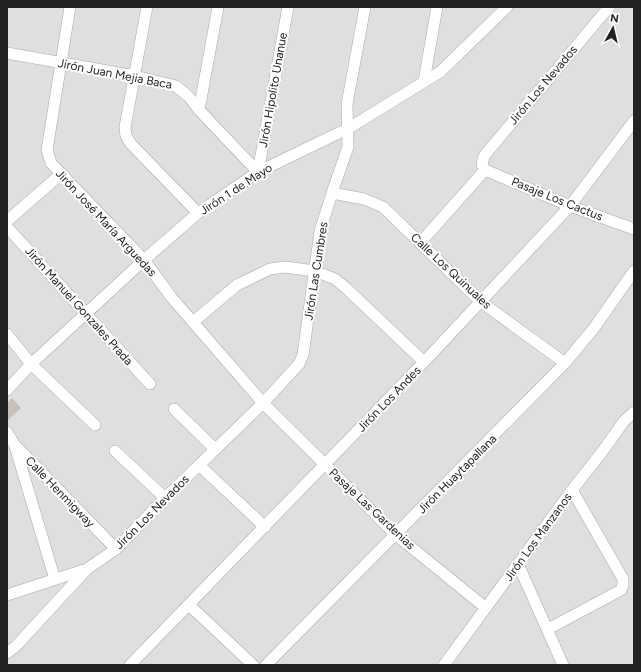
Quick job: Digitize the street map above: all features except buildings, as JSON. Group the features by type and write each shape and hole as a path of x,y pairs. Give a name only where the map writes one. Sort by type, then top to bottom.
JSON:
{"street":[{"name":"Jirón José María Arguedas","path":"70,7 47,150 51,163 144,260 172,298 263,404"},
{"path":"147,7 125,128 126,136 130,144 198,213"},
{"path":"199,110 218,7"},
{"name":"Jirón Hipolito Unanue","path":"258,172 288,7"},
{"name":"Jirón Las Cumbres","path":"263,404 299,364 303,355 320,231 348,147 349,128 347,104 365,7"},
{"path":"424,82 436,7"},
{"name":"Jirón 1 de Mayo","path":"7,390 31,364 144,260 198,213 258,172 349,128 440,72 507,7"},
{"name":"Jirón Los Nevados","path":"420,243 484,168 484,156 609,7"},
{"name":"Jirón Juan Mejia Baca","path":"7,54 135,76 176,86 189,96 199,110 258,172"},
{"name":"Jirón Los Andes","path":"130,665 326,465 570,206 634,121"},
{"name":"Pasaje Los Cactus","path":"484,168 570,206 634,229"},
{"path":"7,222 61,174"},
{"name":"Calle Los Quinuales","path":"332,193 364,199 383,207 481,302 565,363"},
{"name":"Jirón Manuel Gonzales Prada","path":"7,227 150,384"},
{"path":"193,322 237,285 270,269 285,267 315,271 334,279 346,288 424,362"},
{"name":"Jirón Huaytapallana","path":"266,665 565,363 594,328 634,271"},
{"path":"7,334 31,364 95,426"},
{"name":"Jirón Los Nevados","path":"7,653 16,646 87,569 116,549 165,498 263,404"},
{"name":"Pasaje Las Gardenias","path":"263,404 396,535 486,608"},
{"path":"174,409 215,449"},
{"name":"Jirón Los Manzanos","path":"444,665 572,490 624,421 634,412"},
{"name":"Calle Henmigway","path":"7,432 14,444 116,549"},
{"path":"14,444 53,573"},
{"path":"115,450 165,498"},
{"path":"199,465 265,527"},
{"path":"548,629 621,590 623,585 623,579 572,490"},
{"path":"518,564 563,665"},
{"path":"7,595 87,569"},
{"path":"189,605 253,665"}],"shaded area":[{"path":"7,7 634,7 634,665 7,665"}]}
